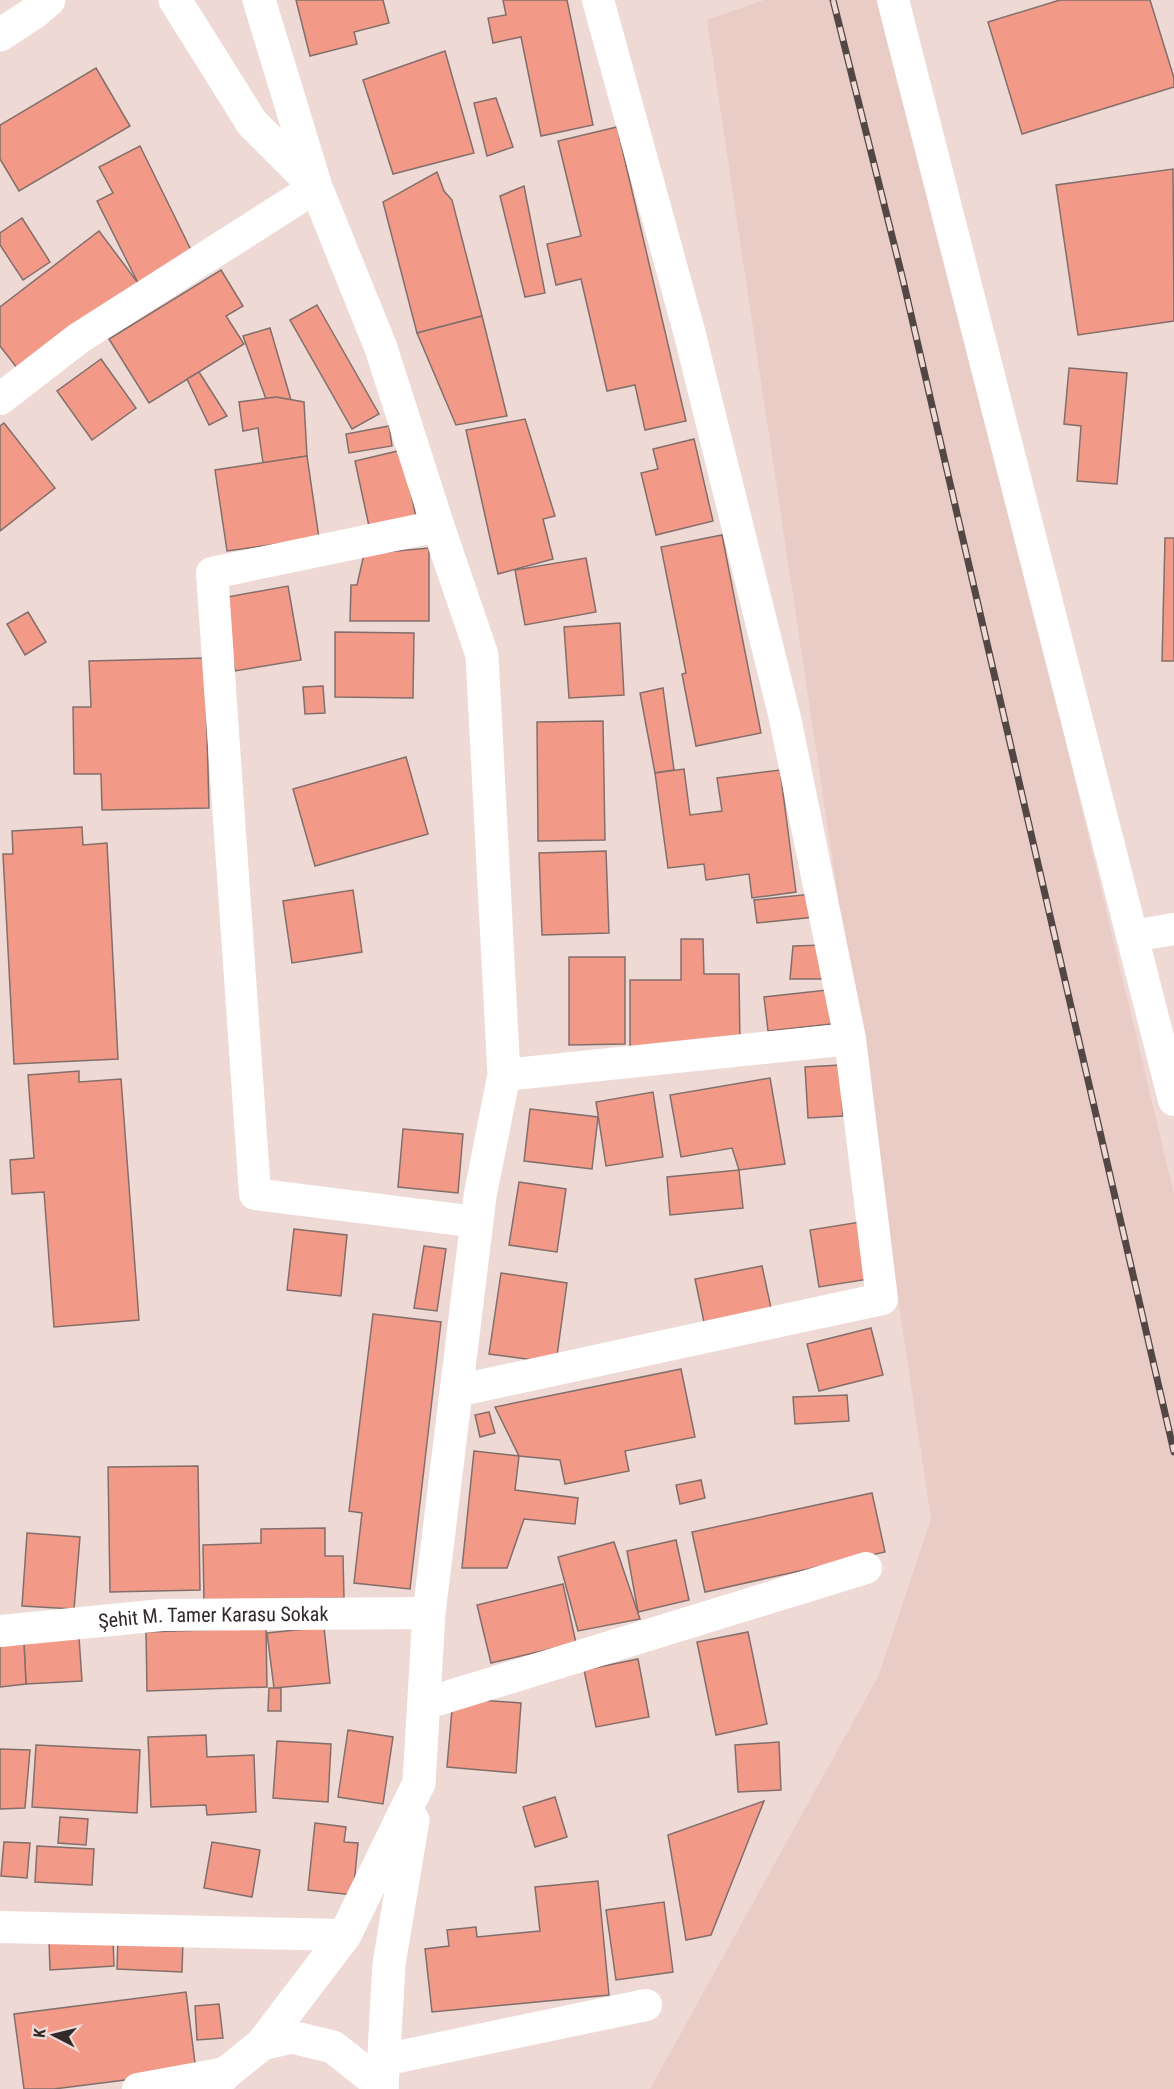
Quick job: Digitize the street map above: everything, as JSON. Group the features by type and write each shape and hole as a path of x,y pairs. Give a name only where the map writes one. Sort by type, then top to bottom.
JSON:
{"street":[{"path":"0,35 49,0"},
{"path":"175,0 252,123 316,187"},
{"path":"259,0 316,187 381,348 482,655 504,1075 480,1196 429,1613 419,1784 388,1964 382,2079"},
{"path":"456,1391 882,1299 850,1039 782,707 689,331 598,0"},
{"path":"893,0 1174,1100"},
{"path":"0,399 79,338 316,187"},
{"path":"438,526 212,573 255,1194 477,1222"},
{"path":"1132,936 1174,929"},
{"path":"504,1075 850,1039"},
{"path":"424,1704 866,1568"},
{"name":"Şehit M. Tamer Karasu Sokak","path":"0,1631 162,1615 429,1613"},
{"path":"138,2089 219,2081 262,2044 345,1935 419,1784"},
{"path":"0,1927 345,1935"},
{"path":"262,2044 292,2037 333,2047 382,2079 646,2005"}],"shaded area":[{"path":"764,0 888,0 1174,1194 1174,2089 650,2089 878,1677 931,1519 707,20"}],"building":[{"path":"296,0 383,0 389,23 354,32 357,44 310,56"},
{"path":"503,0 567,0 593,125 541,136 521,37 493,43 488,18 506,15"},
{"path":"1060,0 1150,0 1174,78 1174,87 1022,134 988,22"},
{"path":"445,51 474,153 393,174 363,80"},
{"path":"96,68 130,126 19,191 0,159 0,125"},
{"path":"496,98 513,147 487,156 474,103"},
{"path":"617,127 686,421 645,430 635,385 607,391 581,279 556,285 547,244 581,236 558,141"},
{"path":"140,146 191,250 138,283 97,201 113,193 99,167"},
{"path":"1173,169 1174,321 1078,335 1056,185"},
{"path":"437,172 444,191 452,200 482,316 417,333 383,202"},
{"path":"524,186 545,293 525,297 500,196"},
{"path":"22,218 50,262 23,280 0,245 0,233"},
{"path":"99,231 138,283 21,373 0,346 0,307"},
{"path":"221,270 243,306 226,316 244,344 149,403 109,339"},
{"path":"317,305 379,414 352,429 290,320"},
{"path":"482,316 507,416 456,425 417,333"},
{"path":"270,328 291,400 266,399 243,336"},
{"path":"101,359 136,408 92,440 57,391"},
{"path":"1069,368 1127,373 1117,484 1077,481 1081,426 1064,424"},
{"path":"199,372 227,416 209,425 187,379"},
{"path":"276,397 304,402 307,456 263,463 258,428 243,431 239,402"},
{"path":"525,419 555,516 543,519 553,559 498,574 466,430"},
{"path":"4,423 55,488 0,531 0,426"},
{"path":"389,426 392,446 349,453 346,434"},
{"path":"694,439 713,521 656,535 641,473 658,469 653,449"},
{"path":"402,450 417,522 370,531 355,461"},
{"path":"307,456 319,538 227,551 215,470"},
{"path":"722,535 761,733 696,746 682,674 686,673 661,547"},
{"path":"1165,538 1174,538 1174,661 1162,661"},
{"path":"429,548 429,621 350,621 351,585 357,585 364,554"},
{"path":"586,558 596,612 525,625 515,570"},
{"path":"288,586 301,660 235,671 222,598"},
{"path":"28,612 46,642 25,655 7,624"},
{"path":"620,623 624,695 569,698 564,627"},
{"path":"335,632 414,633 413,698 335,697"},
{"path":"205,658 209,808 102,810 101,774 74,774 73,707 91,707 89,661"},
{"path":"323,686 325,713 305,714 303,687"},
{"path":"663,688 674,770 655,773 640,693"},
{"path":"603,721 605,840 538,841 537,722"},
{"path":"406,757 428,834 315,866 293,789"},
{"path":"684,769 690,815 722,811 717,778 780,770 796,892 752,898 749,874 706,880 704,864 668,868 655,773"},
{"path":"82,827 83,845 107,843 118,1059 14,1064 3,854 13,854 12,831"},
{"path":"606,851 609,933 542,935 539,853"},
{"path":"353,890 362,952 292,963 283,901"},
{"path":"812,894 815,917 757,923 754,900"},
{"path":"681,939 703,939 704,974 739,974 740,1047 630,1049 630,980 681,980"},
{"path":"825,945 825,979 790,979 793,946"},
{"path":"569,957 625,957 625,1044 569,1045"},
{"path":"827,990 831,1024 768,1031 764,997"},
{"path":"840,1065 843,1116 808,1118 805,1067"},
{"path":"79,1071 79,1082 121,1079 139,1320 54,1327 44,1192 12,1194 10,1160 34,1158 28,1075"},
{"path":"770,1078 785,1164 739,1170 732,1148 681,1157 670,1095"},
{"path":"653,1092 663,1157 606,1166 596,1102"},
{"path":"530,1109 598,1117 592,1169 524,1161"},
{"path":"403,1129 463,1134 458,1193 398,1187"},
{"path":"739,1170 743,1208 670,1215 667,1177"},
{"path":"519,1182 566,1189 557,1252 509,1245"},
{"path":"860,1222 869,1279 819,1287 810,1230"},
{"path":"294,1229 347,1235 341,1296 287,1290"},
{"path":"424,1246 446,1249 437,1311 414,1308"},
{"path":"762,1266 771,1308 704,1322 695,1279"},
{"path":"501,1273 567,1283 556,1363 489,1354"},
{"path":"373,1314 441,1322 410,1589 354,1583 362,1513 349,1511"},
{"path":"871,1328 883,1375 819,1391 807,1344"},
{"path":"681,1369 695,1437 625,1451 629,1471 565,1484 560,1460 519,1456 495,1407"},
{"path":"847,1395 849,1421 795,1424 793,1397"},
{"path":"489,1412 495,1433 480,1437 475,1415"},
{"path":"474,1451 519,1456 515,1490 578,1498 575,1524 524,1519 507,1568 462,1568"},
{"path":"198,1466 200,1590 110,1592 108,1467"},
{"path":"701,1480 705,1498 680,1504 676,1485"},
{"path":"872,1493 885,1552 705,1592 692,1532"},
{"path":"325,1528 325,1556 343,1556 344,1598 204,1601 203,1545 261,1543 261,1529"},
{"path":"27,1533 80,1537 74,1609 22,1606"},
{"path":"676,1540 689,1600 638,1612 627,1551"},
{"path":"614,1542 640,1619 578,1631 558,1557"},
{"path":"563,1584 576,1643 491,1663 477,1605"},
{"path":"324,1627 330,1683 274,1688 267,1633"},
{"path":"266,1628 267,1687 147,1691 146,1632"},
{"path":"748,1632 767,1724 716,1735 697,1642"},
{"path":"79,1637 82,1681 26,1684 24,1644"},
{"path":"24,1644 26,1684 0,1687 0,1645"},
{"path":"638,1659 649,1717 596,1727 584,1670"},
{"path":"269,1688 281,1688 281,1711 268,1711"},
{"path":"453,1698 521,1703 516,1773 447,1767"},
{"path":"348,1730 393,1737 383,1804 338,1797"},
{"path":"206,1735 207,1757 254,1755 256,1812 207,1815 206,1805 151,1807 148,1737"},
{"path":"277,1741 331,1744 328,1802 273,1798"},
{"path":"779,1742 781,1790 738,1792 735,1745"},
{"path":"36,1745 140,1750 137,1813 32,1807"},
{"path":"0,1749 30,1750 25,1808 0,1809"},
{"path":"555,1797 567,1837 535,1847 523,1807"},
{"path":"764,1801 711,1935 686,1940 668,1835"},
{"path":"60,1817 88,1819 86,1845 58,1843"},
{"path":"315,1823 346,1827 344,1842 358,1843 353,1895 308,1890"},
{"path":"4,1842 30,1843 27,1878 1,1876"},
{"path":"212,1842 260,1850 252,1897 204,1888"},
{"path":"37,1846 94,1849 92,1885 35,1882"},
{"path":"598,1881 609,1995 432,2012 425,1949 449,1946 447,1930 476,1927 477,1937 540,1931 535,1887"},
{"path":"664,1902 673,1972 616,1980 606,1910"},
{"path":"113,1937 114,1966 50,1970 49,1940"},
{"path":"118,1937 183,1940 182,1972 117,1969"},
{"path":"186,1992 196,2071 54,2089 24,2089 14,2014"},
{"path":"219,2004 223,2038 197,2040 195,2006"}],"railway":[{"path":"833,0 903,280 1174,1452"}]}
